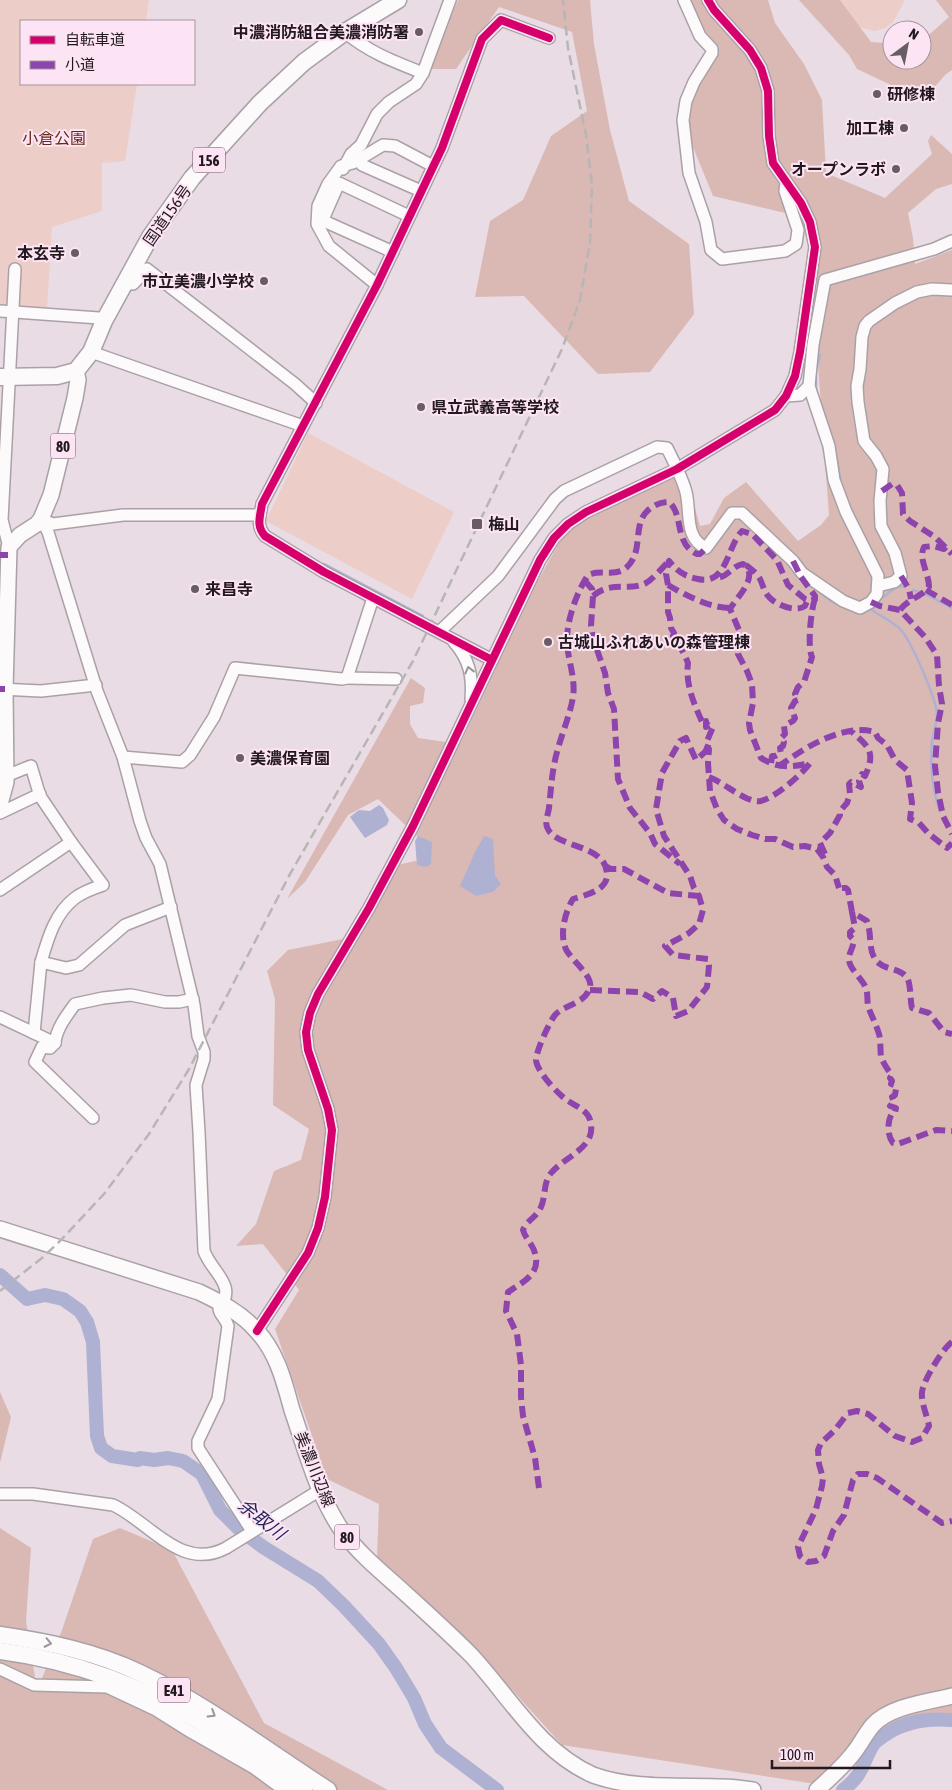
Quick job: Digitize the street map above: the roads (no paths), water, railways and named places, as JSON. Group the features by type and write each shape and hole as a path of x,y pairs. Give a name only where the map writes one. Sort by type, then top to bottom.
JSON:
{"highway":[{"name":"国道156号","path":"76,370 91,352 104,321 150,237 192,178 265,98 304,62 345,32 398,0"},
{"path":"5,377 57,376 76,370"},
{"name":"E41","path":"0,1635 80,1651 139,1672 177,1692 214,1715 328,1790"},
{"name":"E41","path":"0,1651 48,1659 78,1667 132,1687 172,1706 215,1730 304,1790"}],"main road":[{"name":"80","path":"41,519 50,495 75,398 78,380 76,370"},
{"path":"0,804 6,782 3,689 6,552 20,535 41,519"},
{"name":"美濃川辺線","path":"0,1228 200,1292 223,1304 248,1322 257,1331 278,1363 320,1490 342,1530 365,1558 439,1624 470,1655 493,1679 536,1734 569,1763 595,1776 620,1783 647,1786 725,1787 753,1790"},
{"path":"817,1790 837,1772 854,1752 873,1724 892,1712 952,1696"}],"street":[{"path":"334,196 330,192 350,154 361,145 377,114 389,102 416,84 423,73 450,0"},
{"path":"684,0 700,36 712,49 712,54 694,82 686,101 682,120 689,173 706,222 711,250 722,259 785,251 796,244 798,230 785,191 786,183"},
{"path":"257,1331 308,1253 318,1228 326,1197 332,1130 328,1109 308,1050 306,1032 310,1013 318,994 369,908 413,826 540,560 554,538 568,524 586,512 677,469 763,419 775,410 786,396 795,376 815,247 810,222 801,203 773,163 770,149 768,91 762,68 750,50 714,10 708,0"},
{"path":"492,660 324,572 265,536 260,530 260,518 262,504 377,285 442,148 482,39 501,20 549,38"},
{"path":"345,32 354,40 386,59 423,73"},
{"path":"377,285 329,246 317,224 318,206 321,199 341,166 353,163 382,145 395,146 433,166"},
{"path":"362,165 421,191"},
{"path":"393,252 326,222 324,217 339,183 409,216"},
{"path":"439,632 498,576 555,499 564,491 657,447 667,448 677,469 686,493 691,530 694,538 701,546 706,548 732,514 742,513 793,561 802,573 843,601 860,608 871,602 877,594 878,576 846,512 834,480 829,446 810,386 813,345 825,280 934,250 952,241"},
{"path":"124,283 133,284 147,269 316,402"},
{"path":"6,552 2,520 5,377 13,313 15,270"},
{"path":"878,586 894,582 902,576 895,552 881,526 880,501 883,470 876,456 864,441 857,386 862,337 865,326 869,321 895,303 925,291 945,288 952,290"},
{"path":"0,312 99,318 104,321"},
{"path":"91,352 303,426"},
{"path":"786,396 800,395 810,386"},
{"path":"41,519 53,524 123,515 260,518"},
{"path":"41,519 48,532 96,685 123,756 140,821 146,838 160,864 193,999 198,1036 204,1052 204,1059 196,1085 204,1251 208,1262 223,1280 228,1292 223,1304 218,1309 226,1318 228,1326 218,1399 198,1441 198,1448 248,1534"},
{"path":"347,678 373,598"},
{"path":"451,638 469,664 472,683 470,706"},
{"path":"123,756 182,762 190,755 214,717 235,668 342,679 396,679"},
{"path":"3,689 40,691 96,685"},
{"path":"6,776 31,766 40,794 71,842 103,884 76,897 60,913 50,930 41,962 34,1033"},
{"path":"0,813 40,794"},
{"path":"0,890 71,842"},
{"path":"41,962 66,968 79,965 125,925 171,907"},
{"path":"93,1118 36,1062 42,1047 50,1048 55,1043 59,1030 75,1004 102,998 131,995 166,1002 193,999"},
{"path":"0,1017 55,1043"},
{"path":"0,1494 32,1494 113,1505 125,1510 176,1548 191,1554 204,1555 217,1552 320,1490"},
{"path":"0,1669 34,1685 107,1687 156,1710 254,1768 284,1790"}],"water":[{"path":"379,805 383,808 389,820 387,825 365,838 350,817 359,810 370,811"},
{"path":"418,836 432,842 431,864 426,867 417,865 415,841"},
{"path":"484,836 493,839 495,875 501,884 493,892 476,896 460,886"}],"waterway":[{"path":"816,392 816,370 820,355"},
{"path":"835,449 841,483"},
{"path":"324,564 423,616"},
{"path":"879,600 898,586 905,587"},
{"path":"817,590 831,601 850,610"},
{"path":"913,590 952,608"},
{"path":"869,608 901,630 917,658 933,697 937,715 931,759 933,785 940,811"},
{"name":"余取川","path":"0,1275 27,1299 45,1295 63,1299 80,1311 87,1322 93,1342 97,1436 101,1448 112,1456 138,1460 140,1458 154,1460 168,1458 183,1461 202,1474 220,1510 240,1530 263,1547 318,1581 344,1606 379,1644 396,1668 414,1698 425,1724 441,1748 497,1790"},
{"name":"余取川","path":"843,1790 859,1774 874,1744 892,1730 917,1722 952,1720"}],"railway":[{"path":"0,1291 42,1258 104,1194 149,1134 189,1069 290,874 413,661 562,349 580,300 590,243 592,185 586,135 568,48 563,0"}],"place":[{"name":"中濃消防組合美濃消防署","path":"419,32"},
{"name":"研修棟","path":"877,94"},
{"name":"加工棟","path":"904,128"},
{"name":"オープンラボ","path":"896,169"},
{"name":"本玄寺","path":"75,253"},
{"name":"市立美濃小学校","path":"264,281"},
{"name":"県立武義高等学校","path":"421,407"},
{"name":"梅山","path":"477,524"},
{"name":"来昌寺","path":"195,589"},
{"name":"古城山ふれあいの森管理棟","path":"548,642"},
{"name":"美濃保育園","path":"240,758"}],"park label":[{"name":"小倉公園","path":"54,138"}]}
